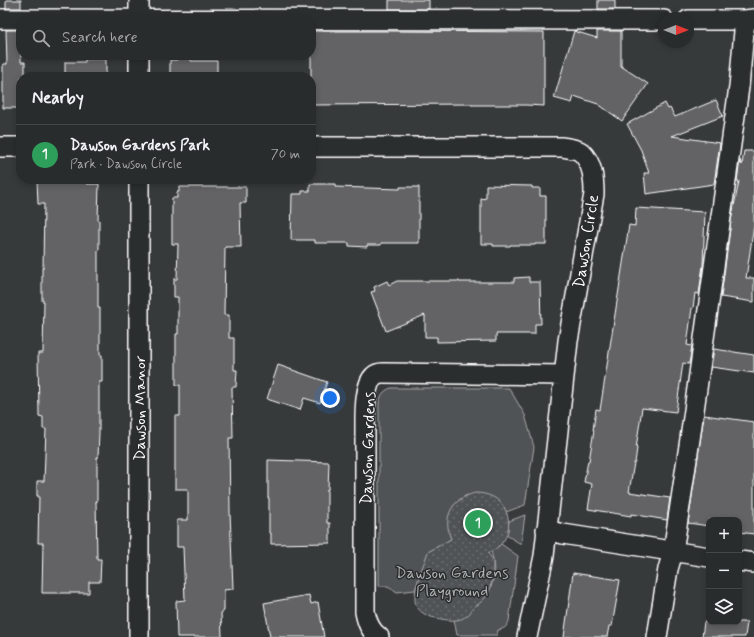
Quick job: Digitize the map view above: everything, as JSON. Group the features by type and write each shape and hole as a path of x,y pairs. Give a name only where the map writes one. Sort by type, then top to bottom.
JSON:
{"street":[{"path":"140,0 140,16"},
{"path":"0,19 16,19"},
{"path":"316,20 658,20"},
{"path":"657,637 668,569 673,552 739,87 750,20 694,20"},
{"path":"140,60 140,72"},
{"path":"0,147 16,147"},
{"name":"Dawson Circle","path":"316,147 562,147 580,151 590,164 594,194 568,341 544,556 527,637"},
{"name":"Dawson Manor","path":"140,184 140,637"},
{"name":"Dawson Gardens","path":"379,637 375,635 370,627 365,612 365,422 366,401 369,384 374,376 378,373 564,375"},
{"path":"546,530 706,557"},
{"path":"742,561 754,563"}],"green space":[{"path":"391,388 509,388 525,415 534,447 525,505 506,512 504,507 467,495 460,499 453,506 449,533 451,539 428,552 415,590 397,592 388,586 379,586 379,403 386,390"},
{"name":"Dawson Gardens Playground","path":"475,493 482,493 493,497 499,501 507,513 508,527 504,541 497,548 488,553 493,560 490,588 485,598 464,618 457,620 444,620 430,617 419,610 415,600 415,593 419,578 428,552 451,539 448,523 451,510 460,499"},
{"path":"525,515 521,544 506,535 509,521"},
{"path":"501,544 518,556 509,621 505,627 498,630 497,635 457,635 454,620 461,619 466,616 490,591 494,571 491,551"}],"building":[{"path":"6,0 21,0 21,8 6,8"},
{"path":"389,0 429,0 429,9 389,9"},
{"path":"598,0 615,0 615,9 598,9"},
{"path":"6,30 16,30 16,60 25,62 25,72 16,72 16,108 3,108 3,64 7,64"},
{"path":"316,31 544,32 544,106 471,104 316,105 316,72 311,72 311,60 316,60"},
{"path":"574,31 597,38 597,31 621,31 621,66 648,84 622,121 598,104 574,96 572,103 554,98"},
{"path":"85,60 106,60 106,72 65,72 65,62 85,62"},
{"path":"170,60 217,61 217,72 170,72"},
{"path":"716,100 723,116 672,136 720,143 714,184 646,194 644,173 649,173 641,150 627,124 665,103 675,117"},
{"path":"744,151 754,151 754,225 746,278 754,278 754,302 721,297 731,221 739,181 737,181 740,160 742,165"},
{"path":"37,184 99,184 98,308 100,308 100,355 102,355 102,382 99,382 97,502 96,501 97,559 101,559 100,582 89,582 89,593 42,593 43,543 38,543 39,496 37,496 37,481 44,481 46,429 43,429 43,417 39,416 38,353 43,353 44,301 42,301 42,268 44,204 38,204"},
{"path":"310,184 335,184 335,187 400,189 400,187 419,187 419,243 381,243 381,245 367,245 367,247 349,246 349,243 315,243 315,240 291,240 292,194 302,194 302,191 310,191"},
{"path":"486,185 532,186 532,188 540,188 540,196 546,196 546,244 493,246 493,244 481,244 481,199 486,198"},
{"path":"179,187 246,187 246,203 240,203 241,247 225,247 224,315 229,315 229,338 234,338 234,370 237,370 236,387 232,387 233,438 229,438 233,589 224,590 224,611 221,613 222,637 177,637 176,601 185,600 183,547 177,547 177,520 188,520 188,489 175,489 175,416 180,416 180,385 176,385 178,297 174,297 174,279 177,279 178,244 172,244 172,198 177,198"},
{"path":"636,208 705,212 703,265 699,294 695,293 692,308 687,345 692,346 689,364 683,363 676,412 642,408 635,463 629,492 670,498 667,520 588,509 592,484 584,482 589,461 596,409 600,410 629,225 635,226"},
{"path":"529,277 529,282 540,282 541,324 535,324 535,334 496,334 496,341 437,342 437,337 425,337 425,315 386,331 371,292 375,291 374,287 387,281 389,285 397,281 514,282 514,278"},
{"path":"714,349 754,355 754,373 711,367"},
{"path":"278,365 327,382 320,403 304,398 300,410 267,399"},
{"path":"704,415 754,422 754,534 742,532 742,517 706,517 706,526 688,523"},
{"path":"268,460 329,462 327,523 330,523 330,543 271,544 271,533 269,533"},
{"path":"573,573 620,580 612,626 609,626 607,637 564,637"},
{"path":"309,595 311,604 318,602 324,637 270,637 264,603"},
{"path":"704,622 706,622 706,625 742,625 742,622 747,622 745,637 702,637"}],"place":[{"name":"Dawson Gardens Park","path":"478,523"}]}
